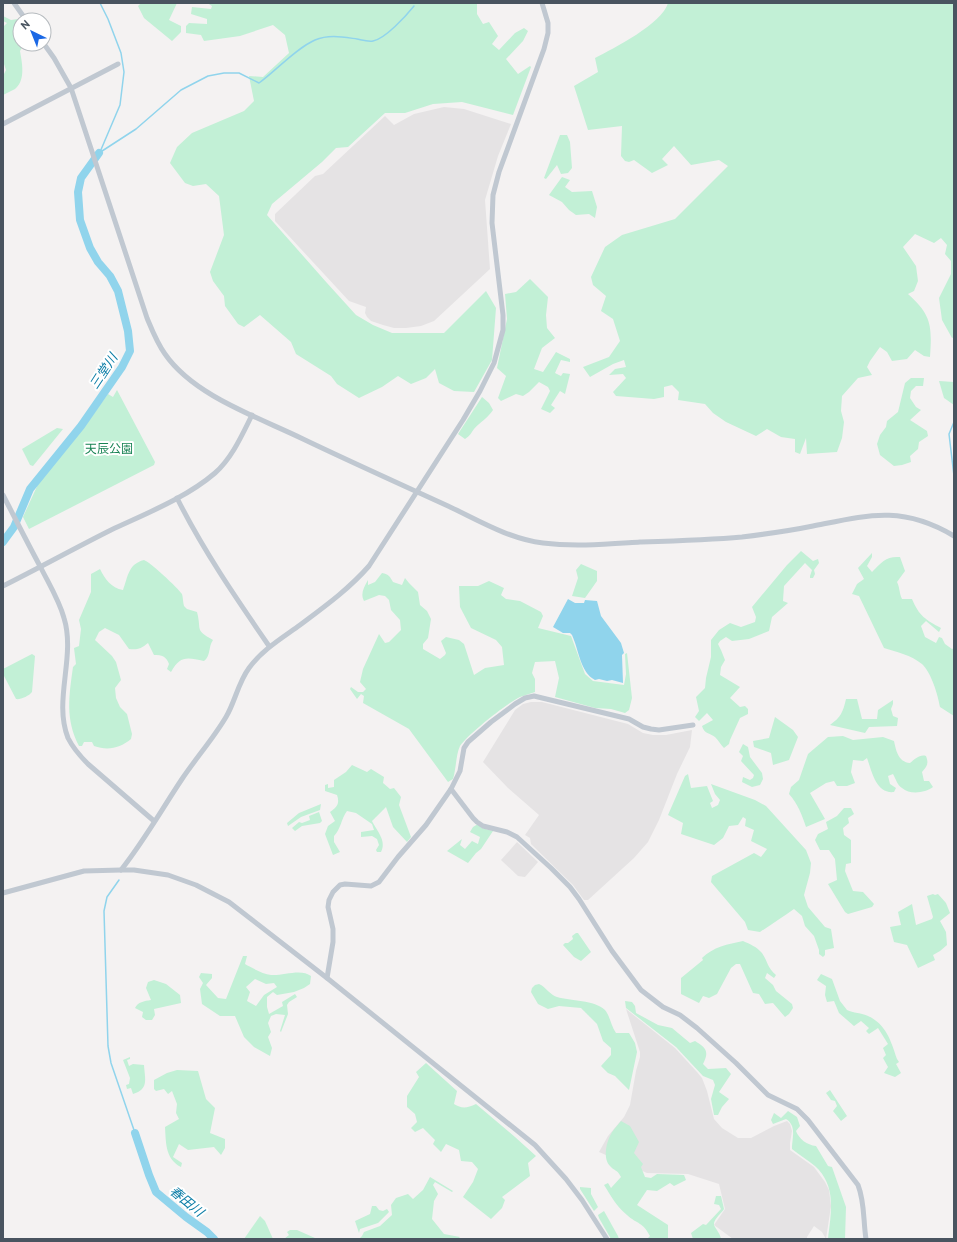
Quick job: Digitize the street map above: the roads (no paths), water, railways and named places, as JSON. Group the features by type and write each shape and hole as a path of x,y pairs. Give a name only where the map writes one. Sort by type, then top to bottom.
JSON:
{"street":[{"path":"14,3 20,12"},
{"path":"121,870 183,777 214,737 234,702 244,676 249,668 269,646 322,609 356,581 369,566 480,391 494,363 503,330 503,315 492,223 493,195 499,172 544,49 548,33 548,23 542,3"},
{"path":"50,52 71,88 147,318 166,355 175,366 202,390 252,415 510,534 542,543 572,545 741,537 796,530 855,517 877,515 903,517 922,521 939,527 954,536"},
{"path":"3,124 118,64"},
{"path":"3,586 176,498 202,482 222,466 237,445 252,415"},
{"path":"3,495 60,606 64,618 68,633 68,643 62,708 63,720 68,738 79,755 88,764 154,820"},
{"path":"176,498 193,532 232,593 269,646"},
{"path":"327,978 333,935 333,926 328,907 329,900 333,892 340,885 371,886 379,882 398,857 426,825 451,789 460,771 464,748 468,742 491,722 525,698 534,696 542,697 629,719 643,728 651,730 693,725"},
{"path":"451,789 473,818 483,826 507,832 517,837 570,887 584,906 612,951 641,990 663,1007 688,1021 736,1063 768,1095 797,1109 808,1120 858,1185 862,1195 864,1207 866,1239"},
{"path":"3,893 84,871 134,870 168,875 196,885 229,902 327,978 535,1145 566,1179 582,1200 607,1239"}],"water":[{"path":"568,599 575,603 584,603 585,600 597,601 601,616 621,643 624,653 622,655 623,683 612,680 595,680 590,676 586,672 580,660 572,635 570,633 563,633 553,627"}],"waterway":[{"path":"100,3 121,53 124,72 120,105 100,152"},
{"path":"99,153 136,129 181,90 208,76 224,73 239,73 259,83 293,54 315,40 336,36 373,41 383,36 395,26 414,6"},
{"name":"三堂川","path":"3,542 14,527 30,489 81,426 122,367 130,351 128,331 118,291 110,276 98,262 90,248 80,220 78,192 81,178 99,153"},
{"path":"954,422 949,434 954,476"},
{"path":"119,880 107,897 104,911 108,1046 111,1063 135,1133"},
{"name":"春田川","path":"135,1133 156,1192 214,1239"}],"park label":[{"name":"天辰公園","path":"109,449"}]}
